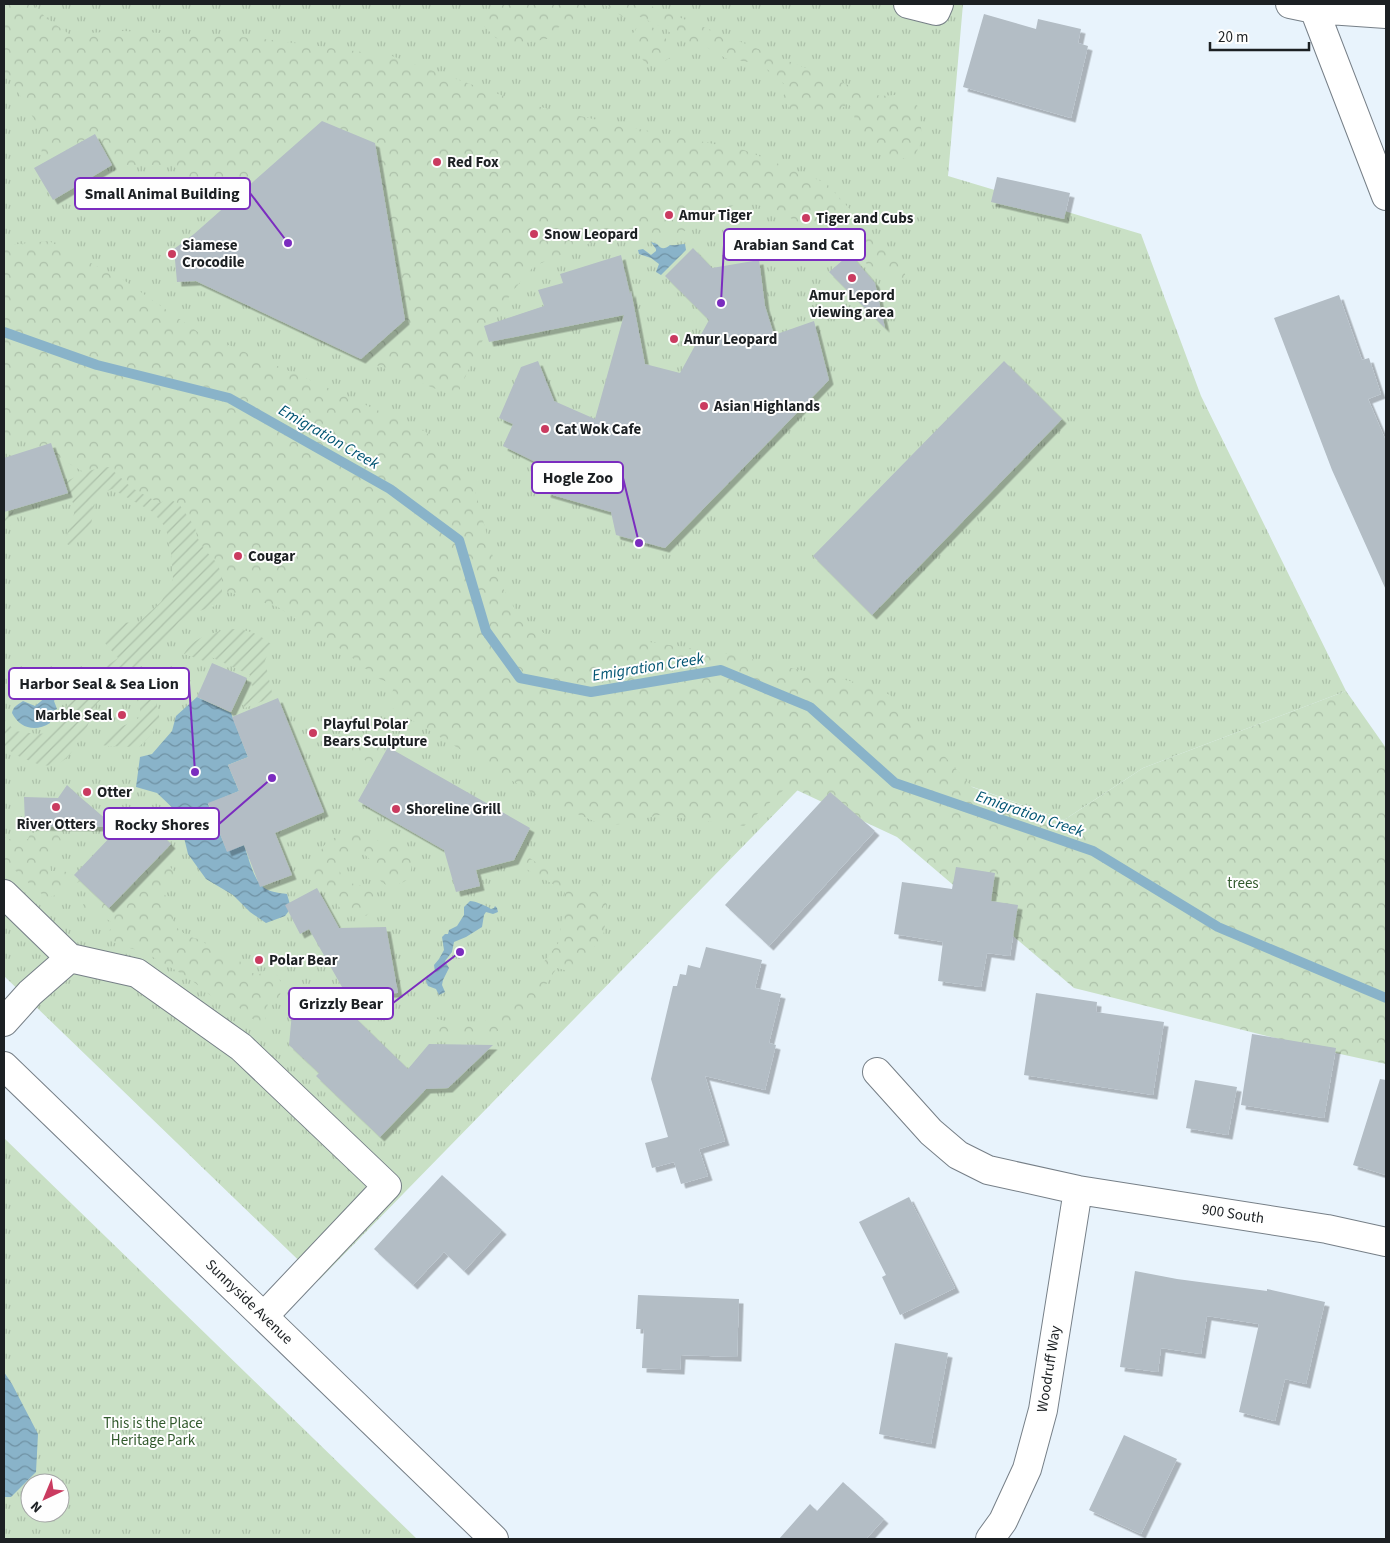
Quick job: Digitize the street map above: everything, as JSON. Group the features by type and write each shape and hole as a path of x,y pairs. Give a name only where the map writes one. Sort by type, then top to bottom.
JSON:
{"street":[{"path":"908,4 936,11 939,4"},
{"path":"1386,14 1302,7 1386,196"},
{"path":"4,894 70,958 137,973 241,1047 387,1186 264,1316"},
{"path":"4,1022 30,993 70,958"},
{"name":"Sunnyside Avenue","path":"4,1066 494,1539"},
{"name":"900 South","path":"877,1072 931,1132 958,1155 988,1170 1078,1190 1327,1229 1386,1242"},
{"name":"Woodruff Way","path":"990,1539 1003,1521 1027,1469 1043,1410 1078,1190"}],"green space":[{"path":"4,4 963,4 948,176 1141,234 1201,396 1346,691 1143,768 1064,820 973,787 834,753 319,1280 4,976"},
{"path":"4,4 34,4 45,17 69,34 124,31 256,38 392,56 523,103 744,150 826,183 901,263 907,280 874,268 777,210 742,201 675,236 607,236 534,266 512,292 480,345 456,397 361,359 405,320 236,197 211,194 172,165 112,165 95,134 42,163 41,131 9,77 4,78"},
{"path":"504,4 583,4 589,8 587,23 564,22 547,39 517,44 496,38 484,26 483,19"},
{"path":"604,4 646,4 868,93 881,96 895,95 917,105 920,113 922,140 913,160 887,156 881,148 862,137 855,126 854,111 848,103 837,113 817,110 794,114 782,98 788,88 764,67 748,62 727,59 699,43 678,40 666,29 636,15 623,17"},
{"path":"640,24 658,30 665,37 674,55 665,61 648,65 640,57 630,37"},
{"name":"trees","path":"49,241 125,281 198,332 426,432 474,487 500,583 517,613 553,640 629,639 723,653 868,685 890,695 972,787 1064,820 1143,768 1346,691 1386,748 1386,1064 1074,988 897,837 788,786 744,826 659,815 607,827 539,797 387,705 395,685 377,678 345,652 278,607 219,589 139,622 161,602 173,579 171,552 166,528 153,512 28,440 4,438 4,251 9,245"},
{"path":"109,467 132,488 159,503 169,499 179,504 195,527 197,537 204,549 216,562 222,574 222,600 215,606 190,614 179,622 150,658 97,703 87,727 67,758 55,766 40,765 20,757 4,747 4,719 15,731 37,734 51,733 68,714 66,707 84,688 84,680 118,658 104,642 114,627 119,623 139,622 161,602 173,579 171,552 166,528 153,512 112,489 96,496 91,525 74,546 68,545 65,540 74,514 74,505 68,493 66,482 87,472"},
{"path":"10,496 13,508 12,519 10,526 4,526 4,506"},
{"path":"231,629 253,633 271,644 265,661 273,697 245,708 243,704 253,686 247,683 250,675 211,657 207,662 184,654 198,639"},
{"path":"145,691 154,695 159,717 158,724 148,738 139,747 98,744 107,734 140,717 140,708 137,700"},
{"path":"369,730 376,730 397,737 398,745 393,750 387,748 379,763 361,758 348,745 355,731 367,734"},
{"path":"51,826 63,842 59,855 49,860 51,871 67,872 80,881 66,891 48,898 36,890 4,860 4,837 17,842 28,839 30,834"},
{"path":"355,829 364,834 367,843 378,840 396,844 402,855 412,860 411,872 407,879 404,882 389,887 380,880 374,864 363,853 353,858 344,858 339,862 340,872 345,882 373,888 376,905 366,916 347,913 343,910 337,903 335,890 326,886 313,874 317,859 328,841"},
{"path":"521,852 579,892 602,884 605,892 607,913 603,937 572,972 557,968 530,1006 491,1036 480,1034 434,1035 437,1019 455,1023 482,1022 499,1016 530,989 543,963 559,942 565,891 526,869 515,859"},
{"path":"149,865 168,865 176,873 166,884 164,895 170,897 173,920 176,927 187,936 201,940 211,948 240,961 244,970 258,975 269,968 277,975 281,983 280,996 278,1002 268,1002 264,1028 222,994 216,1000 189,978 144,952 119,945 101,936 115,924 94,912 79,908 95,895 109,908"},
{"name":"This is the Place Heritage Park","path":"4,1138 417,1539 4,1539"}],"water":[{"path":"651,242 663,248 670,245 685,244 686,250 661,275 656,272 659,264 651,258 639,254 638,250 643,249 651,255 656,251"},
{"path":"52,689 58,694 54,701 57,709 51,712 50,723 34,728 19,723 12,713 13,709 23,701 35,706"},
{"path":"197,697 231,713 248,757 228,765 239,791 208,804 227,851 244,845 253,872 261,885 270,891 287,894 291,908 285,916 266,923 250,912 233,895 206,879 188,854 178,813 157,793 136,787 140,757 152,754 172,731 176,716"},
{"path":"470,901 491,909 495,906 498,912 493,914 486,912 482,927 454,942 452,952 445,961 449,968 442,985 445,992 439,995 436,989 428,986 427,976 435,972 434,965 444,950 442,937 448,934 449,930 457,926 464,915 464,907"},
{"path":"4,1372 38,1434 36,1472 20,1473 20,1488 11,1497 4,1497"}],"building":[{"path":"984,14 1036,29 1038,19 1081,29 1078,43 1088,46 1071,118 963,87"},
{"path":"322,121 375,143 405,320 361,359 196,281 177,282 174,249 194,234"},
{"path":"95,134 112,165 53,200 34,168"},
{"path":"997,177 1070,193 1064,219 991,202"},
{"name":"Asian Highlands","path":"693,248 712,268 759,260 765,306 774,335 814,321 829,380 665,548 616,535 611,512 546,493 552,470 503,446 513,424 499,418 521,367 538,361 554,401 595,419 624,315 489,342 484,326 544,306 538,290 563,283 560,274 621,255 630,294 631,291 645,364 680,373 709,320 665,276"},
{"name":"Amur Lepord viewing area","path":"850,254 875,283 885,328 829,272"},
{"path":"1339,295 1362,360 1369,358 1381,394 1368,399 1386,441 1386,590 1332,470 1274,318"},
{"path":"1004,361 1062,419 872,615 813,556"},
{"path":"51,443 68,493 4,512 4,458"},
{"path":"212,663 247,678 231,712 197,697"},
{"path":"278,698 324,812 275,833 292,875 260,887 244,845 227,852 208,803 239,791 228,765 248,757 232,717"},
{"path":"388,747 530,828 514,860 476,870 480,886 456,892 444,850 358,801"},
{"name":"River Otters","path":"67,785 115,827 25,826 24,797 58,798"},
{"path":"830,792 875,831 769,946 725,905"},
{"path":"136,810 171,844 109,908 74,875"},
{"path":"956,867 995,873 991,901 1018,905 1010,956 987,953 981,987 938,981 943,942 894,934 902,882 952,889"},
{"path":"317,888 339,928 386,927 398,993 346,994 309,929 300,934 285,905"},
{"path":"706,947 762,960 755,988 781,994 769,1043 776,1045 765,1090 705,1076 725,1141 699,1149 708,1176 681,1184 674,1162 652,1168 645,1143 668,1137 651,1079 673,986 677,986 680,974 686,975 688,965 700,968"},
{"path":"1036,993 1097,1002 1096,1012 1164,1022 1153,1095 1024,1075"},
{"path":"338,1001 408,1069 429,1044 493,1045 448,1088 426,1089 380,1137 316,1076 319,1073 289,1045 293,1002"},
{"path":"1252,1034 1336,1048 1324,1118 1241,1105"},
{"path":"1380,1079 1386,1080 1386,1175 1353,1165"},
{"path":"1195,1080 1237,1087 1228,1135 1186,1128"},
{"path":"442,1175 502,1230 464,1271 444,1252 413,1285 374,1249"},
{"path":"909,1197 955,1288 900,1315 882,1277 886,1275 859,1222"},
{"path":"1135,1271 1177,1279 1267,1291 1267,1289 1325,1302 1306,1384 1285,1379 1275,1421 1239,1412 1259,1324 1207,1316 1201,1354 1161,1348 1158,1372 1120,1367"},
{"path":"638,1295 739,1299 737,1357 681,1355 680,1370 642,1368 644,1329 636,1329"},
{"path":"895,1343 948,1353 931,1444 879,1434"},
{"path":"1124,1435 1177,1459 1141,1534 1089,1510"},
{"path":"843,1482 884,1519 866,1539 779,1539 810,1504 817,1511"}],"waterway":[{"name":"Emigration Creek","path":"4,332 97,365 229,398 390,489 459,540 486,631 520,678 591,692 721,670 810,707 895,783 1093,851 1218,927 1386,998"}],"place":[{"name":"Red Fox","path":"437,162"},
{"name":"Amur Tiger","path":"669,215"},
{"name":"Tiger and Cubs","path":"806,218"},
{"name":"Snow Leopard","path":"534,234"},
{"name":"Small Animal Building","path":"288,243"},
{"name":"Siamese Crocodile","path":"172,254"},
{"name":"Amur Lepord viewing area","path":"852,278"},
{"name":"Arabian Sand Cat","path":"721,303"},
{"name":"Amur Leopard","path":"674,339"},
{"name":"Asian Highlands","path":"704,406"},
{"name":"Cat Wok Cafe","path":"545,429"},
{"name":"Hogle Zoo","path":"639,543"},
{"name":"Cougar","path":"238,556"},
{"name":"Marble Seal","path":"122,715"},
{"name":"Playful Polar Bears Sculpture","path":"313,733"},
{"name":"Harbor Seal & Sea Lion","path":"195,772"},
{"name":"Rocky Shores","path":"272,778"},
{"name":"Otter","path":"87,792"},
{"name":"River Otters","path":"56,807"},
{"name":"Shoreline Grill","path":"396,809"},
{"name":"Grizzly Bear","path":"460,952"},
{"name":"Polar Bear","path":"259,960"}]}
